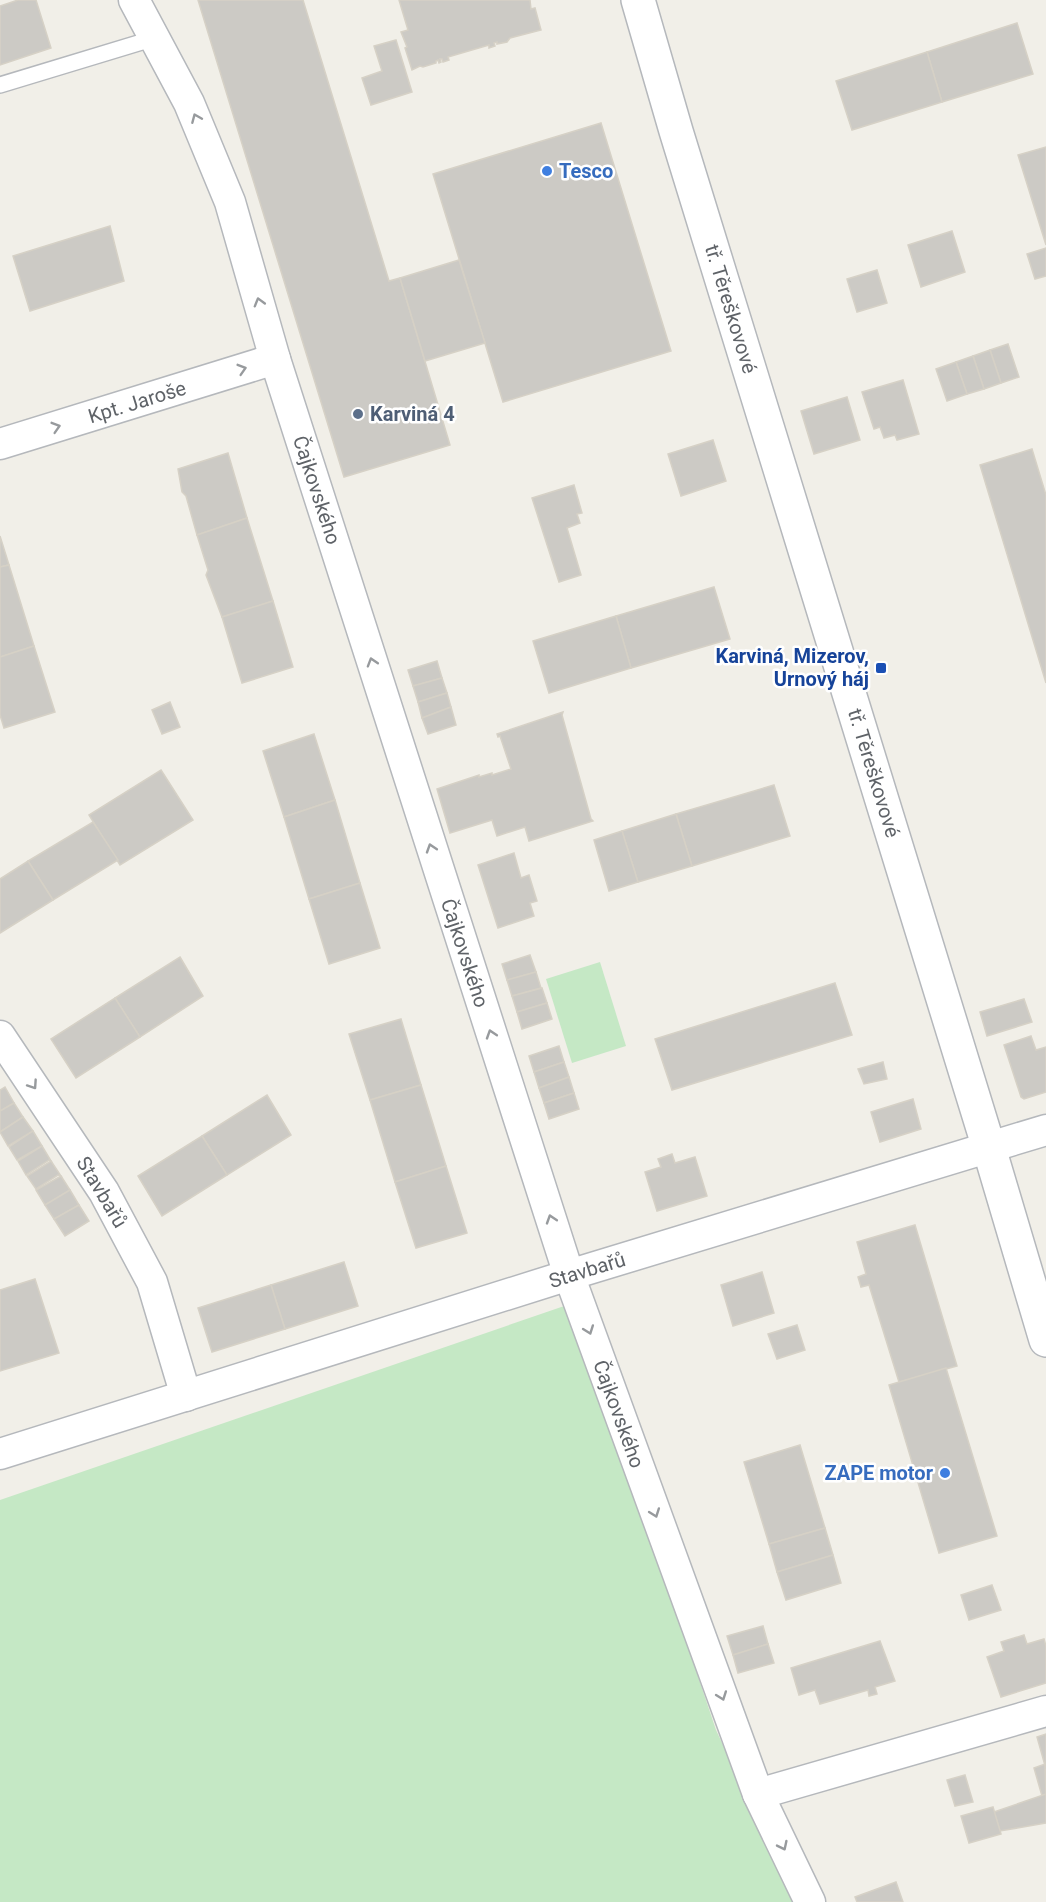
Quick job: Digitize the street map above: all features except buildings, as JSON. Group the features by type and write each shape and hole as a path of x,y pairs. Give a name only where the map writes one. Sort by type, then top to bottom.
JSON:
{"street":[{"name":"Čajkovského","path":"134,0 189,103 230,202 274,359 569,1275 758,1794 810,1902"},
{"name":"tř. Těreškovové","path":"638,0 679,142 1046,1340"},
{"name":"Kpt. Jaroše","path":"0,444 274,359"},
{"name":"Stavbařů","path":"0,1036 104,1192 152,1282 186,1396"},
{"name":"Stavbařů","path":"0,1454 569,1275 1046,1130"},
{"path":"758,1794 1046,1711"}],"lane":[{"path":"0,85 155,39"}],"green space":[{"path":"600,962 626,1046 572,1063 546,979"},
{"path":"573,1303 716,1730 796,1902 0,1902 0,1500"}],"place":[{"name":"Tesco","path":"547,171"},
{"name":"Karviná 4","path":"358,414"},
{"name":"Karviná, Mizerov, Urnový háj","path":"881,668"},
{"name":"ZAPE motor","path":"945,1473"}]}
